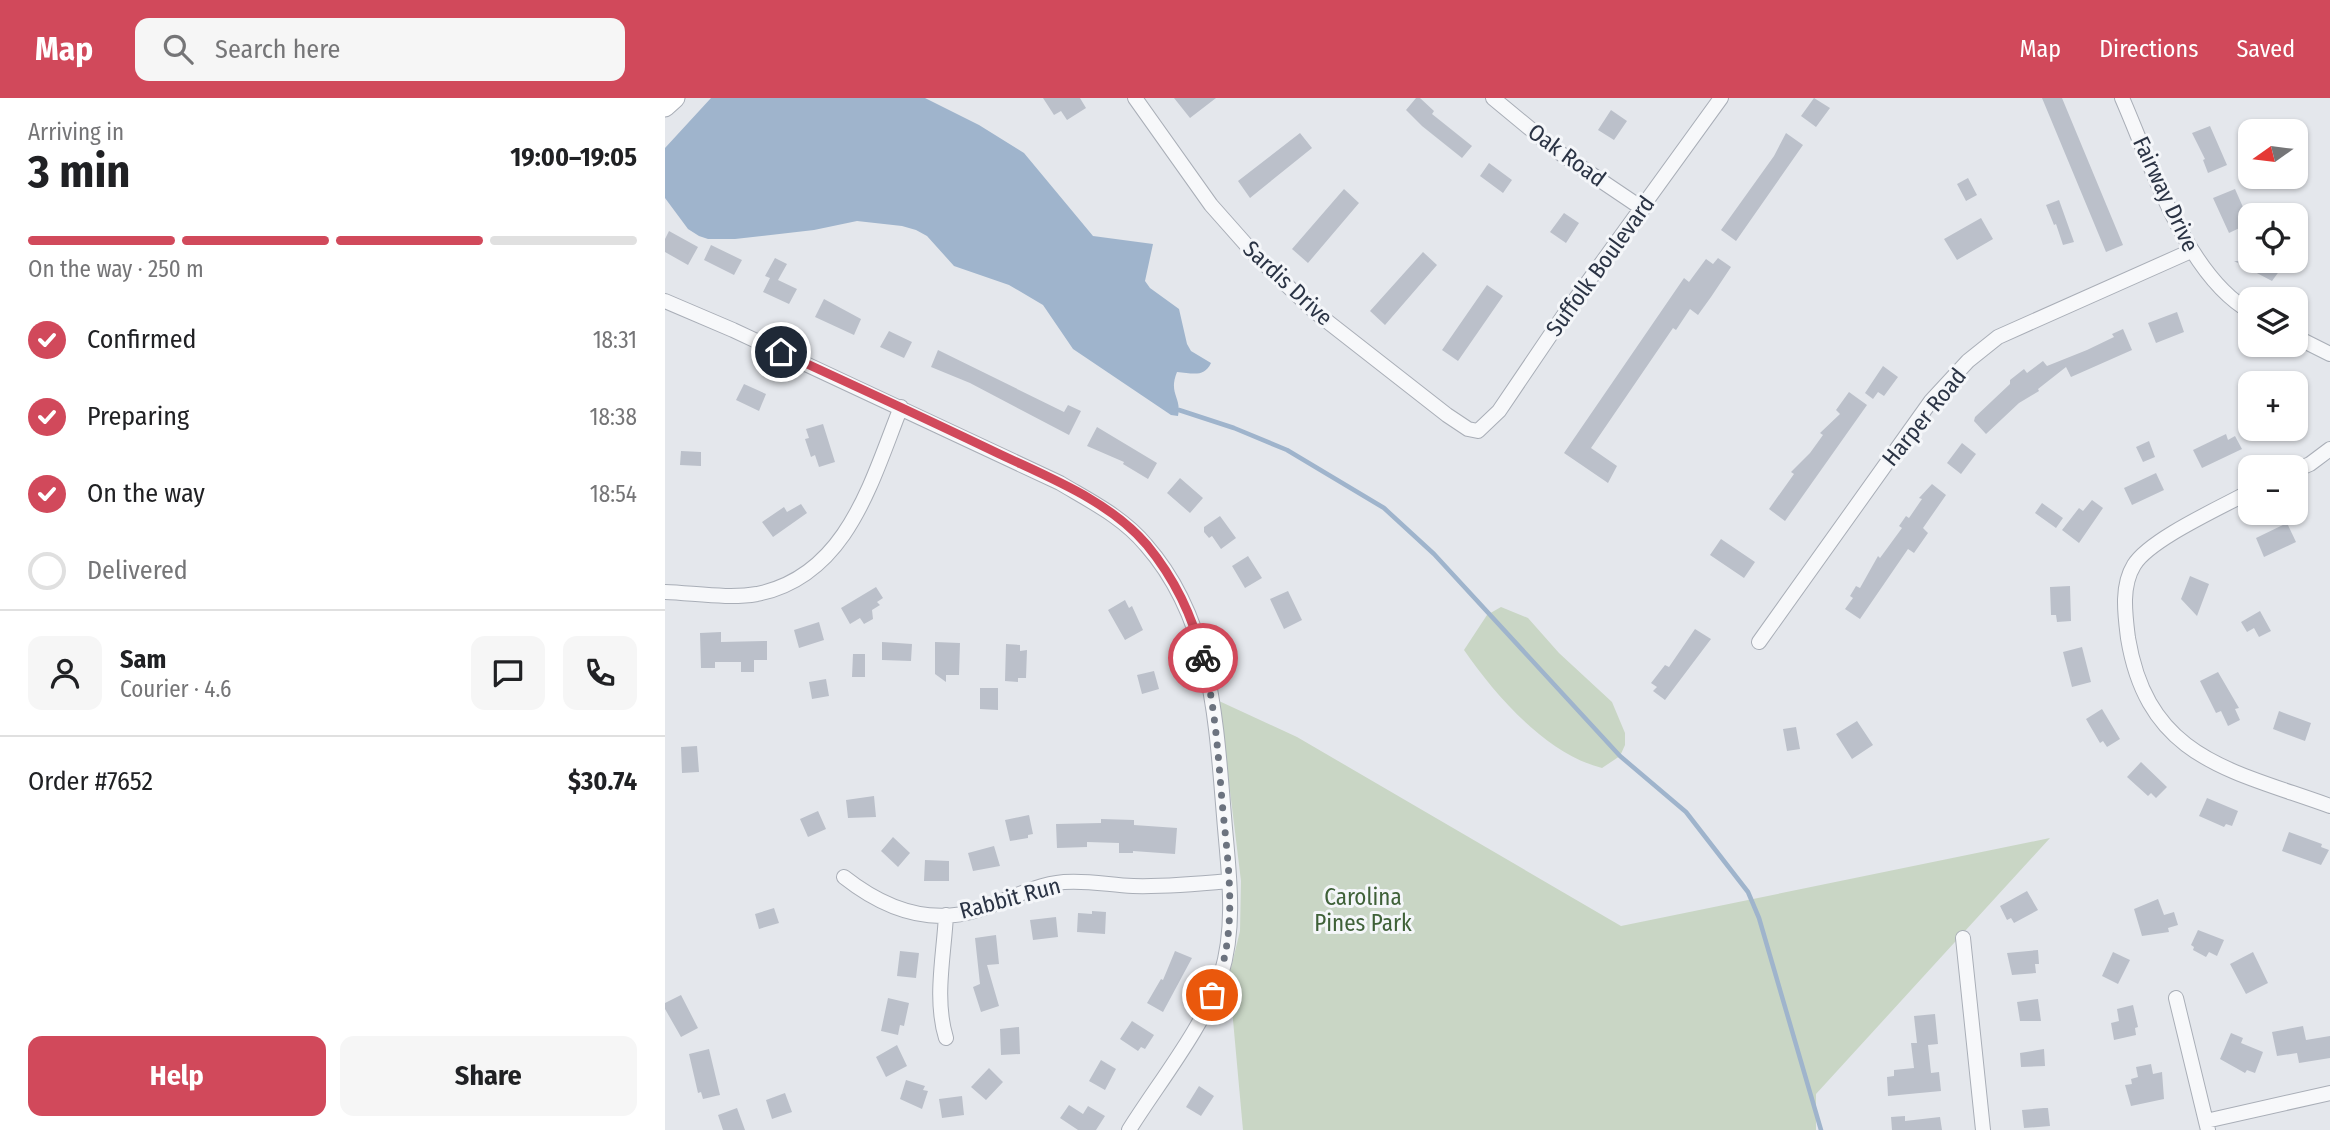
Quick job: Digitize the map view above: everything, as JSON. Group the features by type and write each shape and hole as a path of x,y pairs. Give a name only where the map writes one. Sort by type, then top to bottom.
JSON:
{"street":[{"path":"665,107 675,98"},
{"name":"Sardis Drive","path":"1135,98 1211,205 1289,289 1447,415 1468,429 1478,431"},
{"name":"Oak Road","path":"1493,98 1557,151 1643,209"},
{"name":"Suffolk Boulevard","path":"1478,431 1499,411 1564,314 1643,209 1721,98"},
{"name":"Fairway Drive","path":"2122,98 2191,251 2213,281 2238,301"},
{"name":"Harper Road","path":"1759,642 1931,401 1968,361 2010,331 2191,251"},
{"path":"665,301 901,407 1060,483 1126,525 1146,544 1183,601 1198,640 1215,717 1230,919 1220,977 1187,1040 1129,1130"},
{"path":"2308,343 2330,354"},
{"path":"665,592 753,594 777,588 825,559 845,532 867,491 901,407"},
{"path":"2308,463 2330,449"},
{"path":"2238,498 2158,542 2134,564 2126,587 2125,613 2135,669 2145,696 2164,725 2188,747 2215,765 2330,806"},
{"name":"Rabbit Run","path":"843,877 868,896 922,915 979,910 1027,889 1058,883 1086,881 1132,886 1177,886 1229,881"},
{"path":"946,915 940,1003 941,1022 946,1038"},
{"path":"1963,938 1983,1130"},
{"path":"2176,998 2207,1126 2330,1093"}],"green space":[{"path":"1501,607 1528,618 1559,653 1612,702 1625,733 1625,745 1620,756 1602,768 1581,761 1542,737 1491,686 1464,650 1487,615"},
{"name":"Carolina Pines Park","path":"1219,701 1297,737 1621,926 2050,838 1816,1094 1816,1130 1243,1130 1229,976 1240,931 1241,881"}],"water":[{"path":"711,98 925,98 979,125 1024,153 1093,236 1153,244 1145,281 1150,288 1179,309 1191,351 1211,363 1201,373 1177,372 1174,391 1179,410 1178,416 1171,415 1073,349 1043,305 1009,285 954,266 927,236 916,230 857,221 814,230 735,239 708,239 699,236 688,229 665,198 665,148"}],"building":[{"path":"1043,98 1080,98 1086,108 1067,120 1061,111 1054,115"},
{"path":"1174,98 1216,98 1190,118"},
{"path":"1416,98 1420,98 1434,111 1432,114 1472,146 1462,158 1406,110"},
{"path":"1814,98 1830,108 1816,127 1801,116"},
{"path":"2042,98 2062,98 2123,245 2106,252"},
{"path":"1611,110 1627,121 1614,140 1598,130"},
{"path":"2210,126 2227,165 2208,173 2203,160 2205,159 2192,133"},
{"path":"1300,133 1312,148 1250,198 1238,181"},
{"path":"1786,133 1803,145 1736,241 1721,230 1774,156"},
{"path":"1489,163 1512,180 1503,193 1480,176"},
{"path":"1968,178 1977,195 1966,201 1957,184"},
{"path":"1344,189 1359,203 1308,263 1292,249"},
{"path":"2235,189 2241,203 2238,203 2238,229 2229,233 2213,198"},
{"path":"2059,200 2074,242 2063,245 2046,205"},
{"path":"1564,213 1579,223 1566,243 1550,232"},
{"path":"1981,218 1993,239 1957,260 1944,239"},
{"path":"669,231 698,247 688,265 665,252 665,239"},
{"path":"711,245 742,260 734,275 704,260"},
{"path":"1423,252 1437,265 1385,325 1370,311"},
{"path":"775,258 787,264 778,280 797,289 789,304 763,292 770,278 765,276"},
{"path":"1718,258 1731,267 1711,297 1698,315 1690,309 1676,330 1673,328 1591,448 1617,466 1608,483 1564,453 1684,278 1689,282 1706,259 1713,264"},
{"path":"2257,273 2278,273 2272,281"},
{"path":"1487,285 1503,296 1458,361 1442,350"},
{"path":"824,299 861,319 854,335 815,317"},
{"path":"2177,312 2184,332 2156,343 2148,323"},
{"path":"2123,329 2132,350 2071,377 2066,367 2038,389 2039,391 2019,403 1986,434 1974,421 2010,384 2010,380 2024,369 2027,373 2043,361 2047,366 2087,350 2114,337 2112,334"},
{"path":"889,331 912,342 904,358 880,347"},
{"path":"938,350 1064,412 1068,405 1081,411 1069,435 970,383 931,367"},
{"path":"1883,366 1898,377 1884,396 1878,392 1873,399 1865,393"},
{"path":"744,384 766,394 759,411 736,400"},
{"path":"1849,392 1867,405 1785,521 1769,509 1794,474 1791,472 1823,435 1820,433 1840,414 1836,410"},
{"path":"823,424 835,462 819,467 815,455 811,457 805,439 809,438 806,429"},
{"path":"1097,427 1157,463 1148,479 1123,464 1124,462 1087,446"},
{"path":"2226,434 2228,440 2235,436 2242,449 2202,468 2193,450"},
{"path":"2149,441 2155,457 2143,462 2136,447"},
{"path":"1962,443 1976,454 1961,474 1947,463"},
{"path":"681,451 701,452 701,466 680,465"},
{"path":"2156,473 2164,490 2132,505 2124,488"},
{"path":"1180,478 1203,498 1190,513 1167,493"},
{"path":"1932,484 1946,495 1923,528 1928,533 1914,553 1908,549 1860,619 1845,609 1853,598 1850,596 1856,586 1860,588 1878,556 1880,558 1902,528 1899,526 1906,516 1909,518 1922,499 1919,498"},
{"path":"2092,500 2103,508 2079,543 2062,530 2079,508 2083,511"},
{"path":"2042,503 2063,518 2056,528 2035,513"},
{"path":"801,504 807,513 773,537 762,522 784,507 787,512"},
{"path":"1220,516 1236,538 1221,549 1212,536 1209,538 1204,532 1204,527"},
{"path":"2288,525 2296,542 2264,557 2256,538"},
{"path":"1721,539 1755,562 1744,578 1710,555"},
{"path":"1248,556 1262,578 1245,588 1232,566"},
{"path":"2190,576 2209,584 2197,616 2181,599"},
{"path":"2070,586 2071,621 2057,622 2056,615 2051,615 2050,587"},
{"path":"876,587 883,598 877,602 880,605 872,610 873,619 864,624 860,618 850,624 841,608"},
{"path":"1288,591 1302,620 1284,629 1270,599"},
{"path":"1125,600 1129,608 1132,606 1143,630 1125,640 1108,610"},
{"path":"2260,611 2271,631 2259,637 2254,628 2247,632 2241,622"},
{"path":"819,622 824,640 799,648 794,630"},
{"path":"1695,629 1711,639 1665,700 1653,691 1657,687 1651,683 1665,665 1669,667"},
{"path":"721,632 721,642 767,641 767,660 754,660 754,672 741,672 741,662 715,662 715,668 701,668 700,633"},
{"path":"882,642 912,644 911,661 882,660"},
{"path":"935,642 960,643 959,675 946,675 946,682 935,674"},
{"path":"1006,644 1020,645 1020,651 1027,650 1026,678 1018,678 1018,682 1005,681"},
{"path":"2082,647 2091,682 2072,687 2063,652"},
{"path":"853,654 865,654 865,677 852,677"},
{"path":"1154,671 1159,689 1142,694 1137,675"},
{"path":"2218,672 2239,708 2235,709 2240,720 2228,726 2221,711 2216,713 2200,681"},
{"path":"826,679 829,696 812,699 809,682"},
{"path":"980,688 998,688 998,710 980,709"},
{"path":"2102,709 2120,739 2107,747 2103,741 2100,743 2086,719"},
{"path":"2279,711 2311,723 2305,741 2273,729"},
{"path":"1857,721 1873,745 1852,759 1836,734"},
{"path":"1796,727 1800,749 1787,751 1783,729"},
{"path":"697,746 699,772 682,773 681,747"},
{"path":"2141,762 2167,787 2156,798 2151,793 2148,796 2127,777"},
{"path":"874,796 876,817 848,818 846,800"},
{"path":"2207,798 2238,811 2232,826 2226,824 2224,827 2199,816"},
{"path":"818,811 826,829 808,837 800,819"},
{"path":"1029,815 1033,834 1028,835 1028,838 1010,841 1005,820"},
{"path":"1101,819 1134,820 1134,825 1177,828 1175,854 1133,851 1119,853 1119,843 1087,842 1087,847 1057,848 1056,824 1101,823"},
{"path":"2289,832 2322,844 2321,847 2329,850 2321,865 2282,851"},
{"path":"893,837 910,853 898,867 881,851"},
{"path":"994,846 1000,866 973,871 968,853"},
{"path":"925,860 949,861 949,881 924,881"},
{"path":"2027,891 2038,910 2014,923 2011,918 2007,920 2000,906"},
{"path":"2158,899 2164,915 2174,912 2178,925 2168,928 2169,932 2142,936 2134,909"},
{"path":"774,908 779,923 759,929 755,914"},
{"path":"1092,911 1106,912 1105,934 1077,932 1078,913 1092,914"},
{"path":"1056,917 1058,937 1033,940 1030,920"},
{"path":"2198,930 2224,940 2217,956 2209,952 2206,957 2193,950 2191,945"},
{"path":"996,935 999,964 987,965 999,1006 981,1012 973,987 980,984 975,938"},
{"path":"2038,950 2039,964 2035,964 2036,973 2012,975 2007,953"},
{"path":"900,951 919,953 916,978 897,976"},
{"path":"1175,951 1192,958 1163,1012 1147,1003 1161,979 1163,980"},
{"path":"2113,952 2130,960 2118,984 2102,976"},
{"path":"2253,952 2268,983 2246,994 2230,964"},
{"path":"681,995 698,1028 681,1037 665,1009 665,1003"},
{"path":"888,998 909,1003 904,1026 900,1025 898,1035 881,1031"},
{"path":"2038,999 2041,1021 2020,1021 2017,1002"},
{"path":"2133,1005 2138,1027 2135,1028 2136,1035 2114,1040 2111,1023 2119,1021 2117,1009"},
{"path":"1935,1014 1938,1044 1928,1045 1931,1073 1939,1072 1941,1091 1888,1096 1887,1077 1894,1076 1894,1070 1914,1068 1911,1043 1917,1043 1914,1016"},
{"path":"1132,1021 1154,1035 1145,1049 1141,1047 1138,1051 1120,1039"},
{"path":"2303,1026 2306,1040 2330,1036 2330,1058 2299,1063 2297,1053 2277,1056 2272,1032"},
{"path":"1019,1027 1020,1054 1001,1055 1000,1029"},
{"path":"2231,1033 2243,1038 2241,1043 2263,1052 2255,1073 2247,1070 2245,1073 2220,1059"},
{"path":"897,1045 907,1066 886,1077 876,1057"},
{"path":"709,1049 720,1095 703,1099 701,1092 698,1093 689,1054"},
{"path":"2044,1049 2045,1066 2021,1067 2020,1053"},
{"path":"1101,1060 1116,1069 1105,1090 1089,1081"},
{"path":"2151,1064 2153,1074 2162,1072 2164,1099 2131,1106 2125,1085 2132,1084 2131,1079 2138,1077 2136,1067"},
{"path":"989,1068 1003,1082 986,1100 971,1087"},
{"path":"906,1080 925,1086 923,1090 928,1091 922,1109 900,1099"},
{"path":"1199,1086 1214,1096 1201,1116 1186,1107"},
{"path":"785,1093 792,1112 772,1119 766,1100"},
{"path":"962,1096 964,1115 942,1118 939,1099"},
{"path":"1069,1105 1083,1114 1088,1106 1105,1116 1096,1130 1078,1130 1060,1118"},
{"path":"737,1108 745,1130 723,1130 718,1115"},
{"path":"2048,1108 2050,1126 2024,1128 2022,1110"},
{"path":"1905,1116 1905,1121 1940,1117 1942,1130 1892,1130 1891,1117"}],"waterway":[{"path":"1179,410 1234,428 1287,450 1384,508 1434,554 1620,756 1686,812 1748,892 1759,918 1821,1130"}],"way so far":[{"path":"1203,658 1215,717 1229,881 1230,919 1226,954 1212,995"}],"route":[{"path":"781,352 1059,482 1106,510 1146,544 1160,563 1183,601 1203,658"}]}
